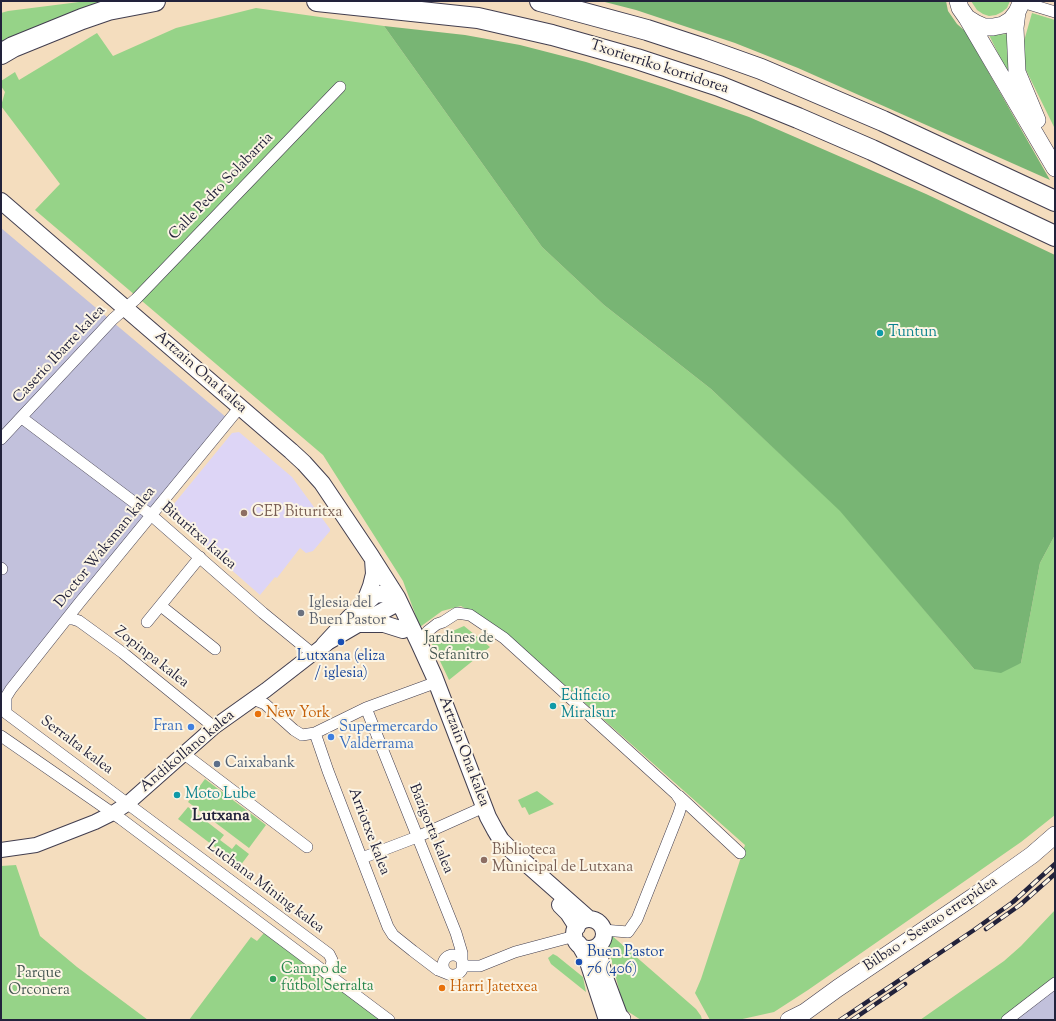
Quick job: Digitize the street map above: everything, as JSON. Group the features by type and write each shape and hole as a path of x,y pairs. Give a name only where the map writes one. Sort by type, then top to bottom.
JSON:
{"highway":[{"path":"1,54 82,19 120,7 155,1"},
{"name":"Txorierriko korridorea","path":"317,1 478,18 516,26 596,47 719,86 872,150 1055,236"},
{"name":"Txorierriko korridorea","path":"540,1 606,18 705,49 805,87 959,156 1055,202"}],"main road":[{"path":"958,1 960,8 1055,168"},
{"path":"967,18 984,26 993,27 1003,25 1011,20 1020,5"},
{"path":"1020,5 1015,28 1017,72 1055,164"},
{"name":"Artzain Ona kalea","path":"3,203 240,407 295,455 314,474 341,511 372,559 392,599 420,643 432,684 480,809 488,817 501,840 580,932 586,956 617,1020"},
{"path":"364,604 374,574 372,559"},
{"path":"319,649 364,604 376,595 392,599"},
{"path":"360,624 392,599"},
{"name":"Artzain Ona kalea","path":"392,599 403,630 432,684"},
{"path":"360,624 384,624 403,630"},
{"name":"Bilbao - Sestao errepidea","path":"805,1012 1026,859 1055,835"},
{"path":"598,922 607,935 597,947 588,949 580,932 598,922"},
{"name":"Artzain Ona kalea","path":"607,935 600,958 604,975 619,1016 617,1020"},
{"path":"775,1020 805,1012"},
{"path":"789,1020 805,1012"}],"street":[{"path":"1020,5 1055,12"},
{"name":"Calle Pedro Solabarria","path":"126,308 340,87"},
{"name":"Caserio Ibarre kalea","path":"1,439 107,325 126,308"},
{"name":"Doctor Waksman kalea","path":"6,713 6,697 11,689 240,407"},
{"name":"Bituritxa kalea","path":"22,418 152,515 263,613 319,649"},
{"path":"147,622 200,557"},
{"path":"161,606 214,649"},
{"path":"420,643 428,631 437,624 457,613 470,615 504,638 740,853"},
{"name":"Zopinpa kalea","path":"67,619 73,619 85,626 129,658 214,727"},
{"name":"Andikollano kalea","path":"1,850 36,845 95,822 113,813 127,804 214,727 261,698 319,649 360,624"},
{"path":"261,698 294,730 302,735 316,733 366,708 432,684"},
{"name":"Bazigorta kalea","path":"366,708 456,933 462,953 462,964"},
{"name":"Serralta kalea","path":"6,713 127,804"},
{"name":"Arriotxe kalea","path":"316,733 328,771 388,927 393,935 438,970 448,974"},
{"path":"1,736 113,813"},
{"path":"183,753 307,847"},
{"path":"607,935 628,932 637,919 679,813 682,803 676,794"},
{"name":"Luchana Mining kalea","path":"127,804 329,954 332,960 331,967 327,973"},
{"path":"362,858 417,837 480,809"},
{"name":"Luchana Mining kalea","path":"113,813 389,1020"},
{"path":"128,825 132,816 137,814 142,815"},
{"path":"462,964 480,966 515,952 580,932"},
{"path":"455,956 460,959 462,964 462,969 457,974 452,975 448,974 443,966 446,958 455,956"},
{"path":"1007,1020 1055,983"}],"shaded area":[{"path":"1,228 227,418 5,693 1,693"},
{"name":"CEP Bituritxa","path":"239,432 292,477 330,529 330,531 313,551 306,553 300,548 277,578 275,577 260,595 170,516 169,510 232,433"},
{"path":"1055,977 1055,1020 1002,1020"}],"green space":[{"path":"87,1 126,1 1,44 1,13"},
{"path":"601,1 946,1 948,11 957,24 965,31 1050,180 798,68 735,43 636,10"},
{"path":"971,1 1010,1 1007,8 1002,12 989,16 977,10"},
{"path":"256,8 384,26 542,247 604,305 711,389 841,511 974,669 1021,663 1040,563 1055,535 1055,815 1021,842 774,1012 738,1020 710,1020 695,993 701,979 745,845 507,634 461,606 442,611 420,627 403,581 323,455 35,210 60,184 1,106 5,92 1,86 1,81 15,72 19,80 97,33 113,56 176,28"},
{"path":"1032,13 1055,20 1055,129 1024,66 1024,41"},
{"path":"384,26 465,35 520,45 586,62 664,87 749,117 926,194 1055,255 1055,535 1040,563 1021,663 1001,673 974,669 840,511 711,389 604,305 542,247"},
{"path":"1007,34 1037,132 989,35"},
{"name":"Jardines de Sefanitro","path":"464,626 490,647 449,680 432,644 446,634"},
{"path":"205,779 266,825 249,848 188,802"},
{"path":"537,791 554,804 529,815 525,807 522,808 518,800"},
{"path":"188,807 224,835 220,840 232,849 236,844 249,854 240,866 178,819"},
{"name":"Parque Orconera","path":"16,865 40,936 77,967 148,1020 1,1020 1,866"},
{"path":"1055,910 1055,983 1007,1020 920,1020 1004,961 1021,946"},
{"name":"Campo de fútbol Serralta","path":"264,933 382,1020 189,1020 251,937 257,941"},
{"path":"610,934 696,1009 702,1020 641,1020 624,1009 606,939"},
{"path":"553,954 583,977 586,992 551,964 548,958"}],"railway":[{"path":"840,1020 1013,902 1055,864"},
{"path":"986,929 1020,905 1055,874"},
{"path":"852,1020 905,984"}],"place":[{"name":"Tuntun","path":"880,333"},
{"name":"CEP Bituritxa","path":"244,513"},
{"name":"Iglesia del Buen Pastor","path":"301,613"},
{"name":"Lutxana (eliza / iglesia)","path":"341,642"},
{"name":"Edificio Miralsur","path":"553,706"},
{"name":"New York","path":"258,714"},
{"name":"Fran","path":"191,727"},
{"name":"Supermercardo Valderrama","path":"331,737"},
{"name":"Caixabank","path":"217,764"},
{"name":"Moto Lube","path":"177,795"},
{"name":"Biblioteca Municipal de Lutxana","path":"484,860"},
{"name":"Buen Pastor 76 (406)","path":"579,962"},
{"name":"Campo de fútbol Serralta","path":"273,979"},
{"name":"Harri Jatetxea","path":"442,988"}],"district":[{"name":"Lutxana","path":"221,817"}]}
